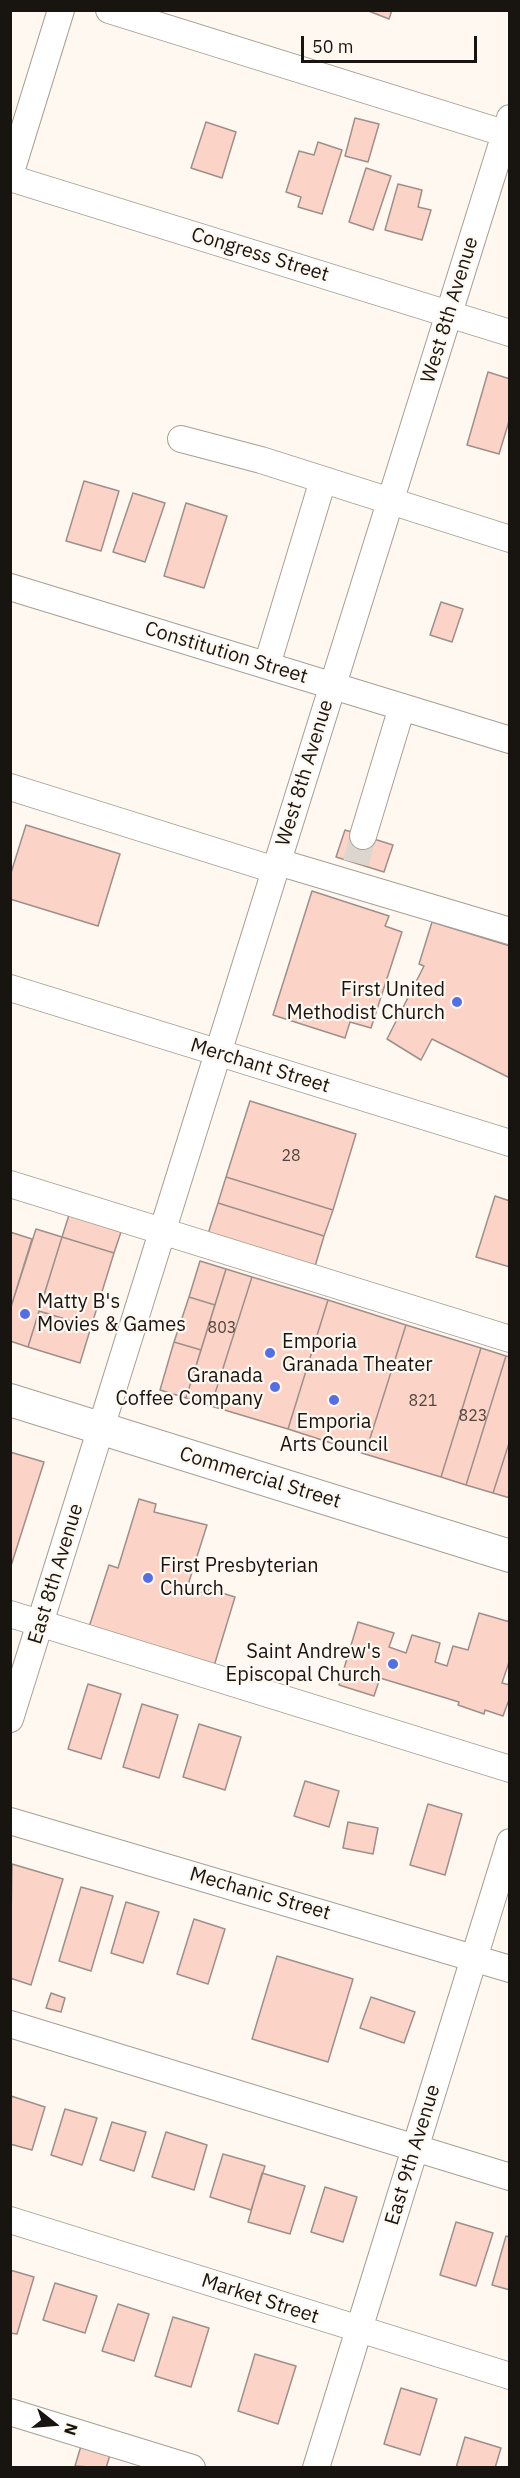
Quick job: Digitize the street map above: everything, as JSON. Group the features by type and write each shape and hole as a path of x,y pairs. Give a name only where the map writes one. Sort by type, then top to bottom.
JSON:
{"main road":[{"name":"Commercial Street","path":"10,1400 510,1556"}],"street":[{"path":"10,176 62,10"},
{"path":"109,10 508,129"},
{"name":"West 8th Avenue","path":"101,1429 508,129"},
{"name":"Congress Street","path":"10,176 510,333"},
{"path":"181,439 323,480 510,539"},
{"path":"267,665 323,480"},
{"name":"Constitution Street","path":"10,587 510,740"},
{"path":"363,836 402,707"},
{"path":"10,787 277,866 352,873 400,898 510,931"},
{"name":"Merchant Street","path":"10,988 510,1143"},
{"path":"10,1184 510,1339"},
{"name":"East 8th Avenue","path":"10,1719 101,1429"},
{"path":"10,1614 510,1769"},
{"name":"Mechanic Street","path":"10,1821 510,1969"},
{"name":"East 9th Avenue","path":"316,2468 510,1842"},
{"path":"10,2024 510,2177"},
{"name":"Market Street","path":"10,2220 510,2376"},
{"path":"10,2412 192,2468"}],"building":[{"path":"366,10 392,10 389,19"},
{"path":"355,118 379,124 368,162 345,156"},
{"path":"206,122 236,132 222,178 191,168"},
{"path":"318,142 342,150 322,214 298,207 301,197 286,192 299,151 314,155"},
{"path":"366,168 391,176 373,230 349,222"},
{"path":"398,184 422,190 418,207 431,210 422,240 385,230"},
{"path":"488,372 510,379 510,418 499,454 467,445"},
{"path":"84,481 119,491 101,551 66,541"},
{"path":"133,493 165,503 145,562 113,552"},
{"path":"186,503 227,516 204,588 164,576"},
{"path":"441,602 463,609 452,642 430,635"},
{"path":"26,825 120,854 98,926 10,899 10,876"},
{"path":"345,830 393,845 384,872 336,857"},
{"path":"312,891 389,916 385,926 402,932 371,1028 350,1022 345,1038 273,1015"},
{"name":"First United Methodist Church","path":"432,922 510,946 510,1078 432,1039 421,1060 387,1039 424,966 419,964"},
{"path":"250,1101 356,1134 333,1210 226,1177"},
{"path":"226,1177 333,1210 324,1236 218,1203"},
{"path":"495,1196 510,1201 510,1267 476,1257"},
{"path":"218,1203 324,1236 313,1273 206,1240"},
{"path":"69,1215 121,1232 114,1253 62,1237"},
{"path":"36,1229 62,1237 28,1347 10,1341 10,1310"},
{"path":"10,1232 32,1239 10,1310"},
{"path":"62,1237 114,1253 91,1327 39,1311"},
{"path":"200,1261 226,1269 215,1305 189,1297"},
{"path":"226,1269 252,1277 211,1406 186,1398"},
{"name":"Emporia Granada Theater","path":"252,1277 328,1300 288,1429 211,1406"},
{"path":"189,1297 215,1305 201,1350 174,1342"},
{"path":"328,1300 406,1325 365,1454 288,1429"},
{"path":"39,1311 91,1327 80,1363 28,1347"},
{"path":"406,1325 481,1348 441,1477 365,1454"},
{"path":"174,1342 201,1350 186,1398 160,1390"},
{"path":"481,1348 506,1356 466,1485 441,1477"},
{"path":"506,1356 510,1357 510,1440 493,1493 466,1485"},
{"path":"510,1440 510,1498 493,1493"},
{"path":"10,1452 44,1462 10,1569"},
{"name":"First Presbyterian Church","path":"139,1499 156,1504 154,1512 207,1525 187,1588 208,1594 209,1589 235,1597 214,1666 89,1627 109,1565 118,1568"},
{"name":"Saint Andrew's Episcopal Church","path":"479,1613 510,1622 510,1659 502,1683 510,1685 510,1697 503,1716 485,1710 484,1714 458,1705 459,1702 380,1678 374,1696 339,1685 358,1622 394,1633 389,1647 406,1653 412,1635 440,1643 435,1662 447,1666 453,1646 468,1650"},
{"path":"88,1684 121,1694 101,1759 68,1749"},
{"path":"142,1704 178,1715 159,1778 123,1767"},
{"path":"199,1724 241,1737 225,1790 183,1777"},
{"path":"305,1781 339,1791 329,1827 294,1816"},
{"path":"428,1804 462,1814 445,1875 410,1865"},
{"path":"348,1822 378,1828 373,1854 343,1848"},
{"path":"12,1864 63,1879 31,1985 10,1978"},
{"path":"81,1887 113,1896 91,1971 59,1961"},
{"path":"126,1902 159,1912 143,1963 111,1953"},
{"path":"194,1919 225,1929 208,1984 177,1974"},
{"path":"277,1956 353,1979 328,2062 252,2039"},
{"path":"51,1993 65,1998 61,2012 46,2008"},
{"path":"371,1997 415,2012 404,2043 360,2028"},
{"path":"11,2096 45,2107 32,2150 10,2144"},
{"path":"65,2109 97,2118 82,2165 51,2155"},
{"path":"112,2122 146,2132 134,2171 100,2160"},
{"path":"166,2132 207,2145 194,2190 152,2177"},
{"path":"223,2154 265,2166 251,2210 210,2197"},
{"path":"262,2173 305,2186 290,2234 248,2222"},
{"path":"325,2187 357,2197 343,2242 311,2232"},
{"path":"456,2222 493,2233 476,2286 440,2275"},
{"path":"506,2236 510,2237 510,2290 492,2285"},
{"path":"10,2270 34,2277 17,2334 10,2333"},
{"path":"55,2283 97,2296 85,2333 43,2320"},
{"path":"118,2304 149,2314 134,2361 102,2351"},
{"path":"173,2317 209,2328 191,2387 155,2376"},
{"path":"255,2354 296,2366 278,2424 238,2411"},
{"path":"401,2388 437,2399 420,2455 384,2444"},
{"path":"465,2437 501,2448 495,2468 456,2468"},
{"path":"81,2446 110,2455 106,2468 75,2466"}],"tunnel":[{"path":"356,863 363,836"}],"place":[{"name":"First United Methodist Church","path":"457,1002"},
{"name":"Matty B's Movies & Games","path":"25,1314"},
{"name":"Emporia Granada Theater","path":"270,1353"},
{"name":"Granada Coffee Company","path":"275,1387"},
{"name":"Emporia Arts Council","path":"334,1400"},
{"name":"First Presbyterian Church","path":"148,1578"},
{"name":"Saint Andrew's Episcopal Church","path":"393,1664"}]}
